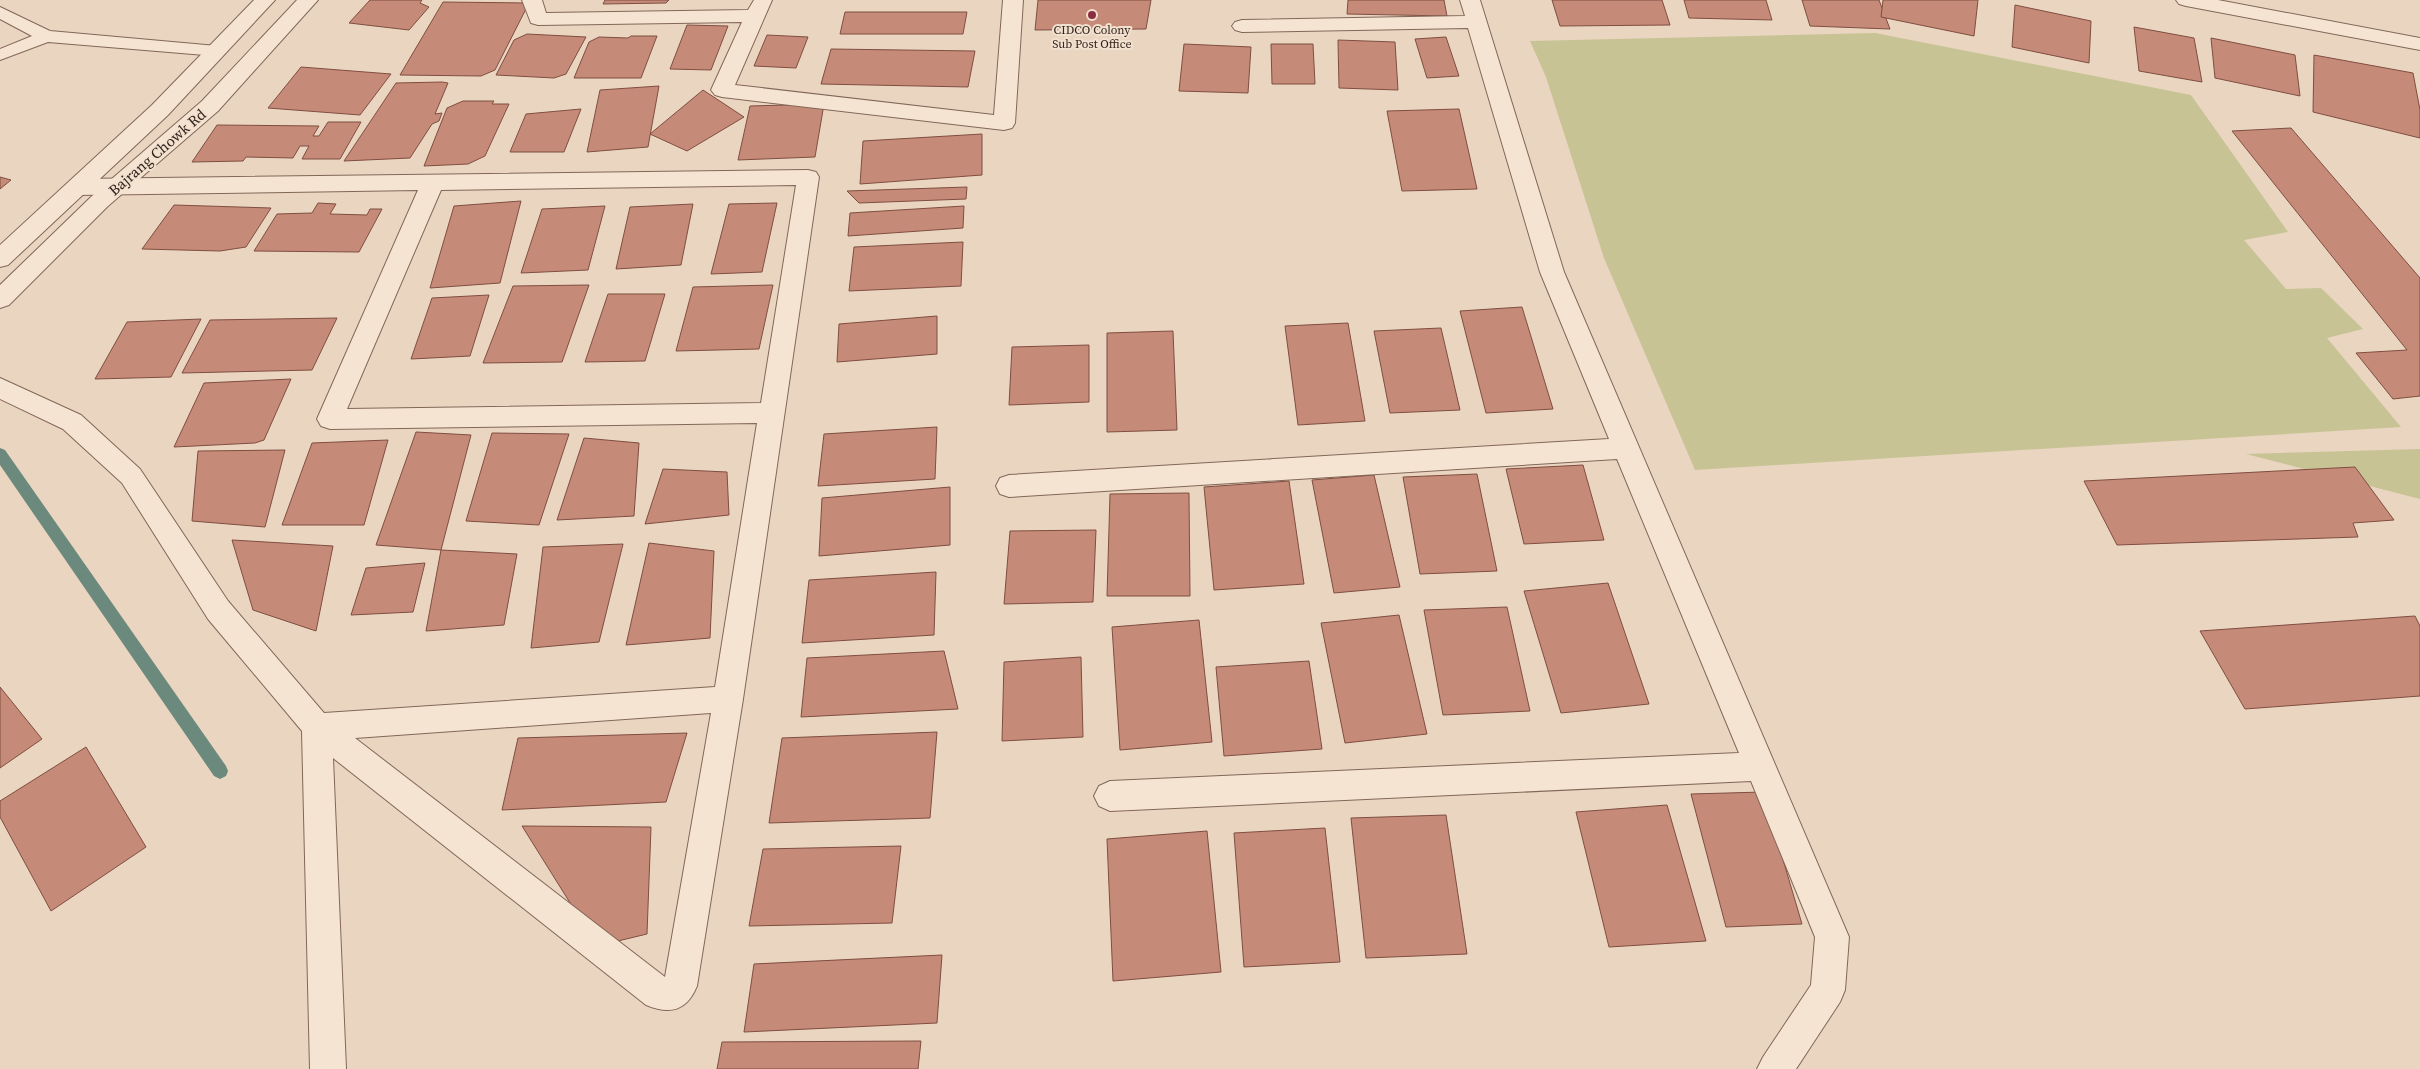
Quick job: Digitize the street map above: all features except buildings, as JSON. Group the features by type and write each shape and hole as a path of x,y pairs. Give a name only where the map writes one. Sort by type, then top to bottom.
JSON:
{"street":[{"name":"Bajrang Chowk Rd","path":"0,259 160,110 265,0"},
{"name":"Bajrang Chowk Rd","path":"0,299 119,185 210,106 308,0"},
{"path":"532,0 538,19 581,9 759,8 722,90 1004,123 1013,0"},
{"path":"2186,0 2420,44"},
{"path":"1242,26 1474,11 1552,272 1832,937 1828,990 1775,1069"},
{"path":"0,388 72,422 131,476 218,610 317,727 597,946 663,995 677,990 682,981 728,699 808,177 77,187"},
{"path":"433,181 330,419 772,413"},
{"path":"1009,486 1627,448"},
{"path":"317,727 728,699"},
{"path":"317,727 328,1069"},
{"path":"1110,796 1760,766"}],"lane":[{"path":"0,12 46,36 217,51"},
{"path":"0,55 46,36"}],"shaded area":[{"path":"1875,33 2191,95 2288,232 2244,240 2286,289 2321,288 2363,329 2327,338 2401,427 1695,470 1604,258 1546,77 1530,41"},
{"path":"2420,449 2420,499 2246,454"}],"waterway":[{"path":"0,454 220,771"}],"place":[{"name":"CIDCO Colony Sub Post Office","path":"1092,15"}]}
